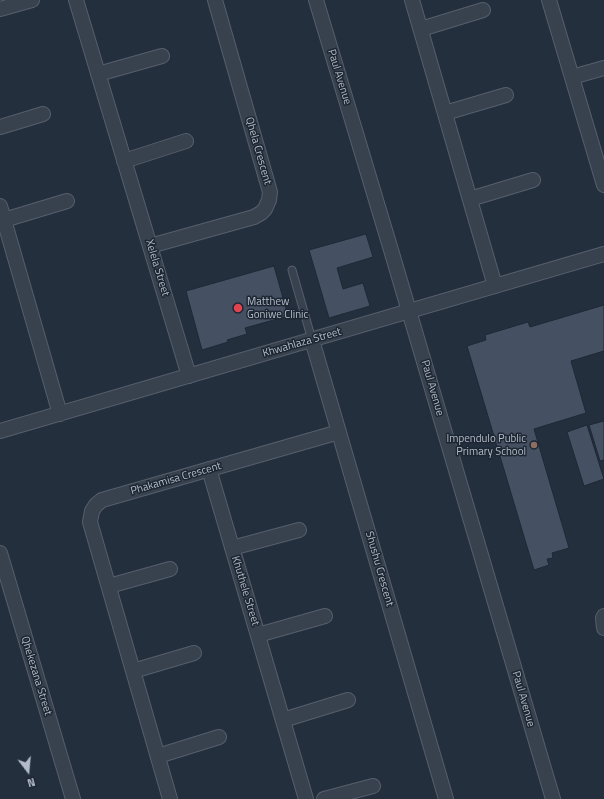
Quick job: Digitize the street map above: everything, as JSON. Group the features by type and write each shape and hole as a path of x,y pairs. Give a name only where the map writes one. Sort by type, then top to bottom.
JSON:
{"street":[{"path":"0,9 32,0"},
{"name":"Xelela Street","path":"76,0 189,376"},
{"name":"Qhela Crescent","path":"150,246 254,217 265,209 269,200 270,192 215,0"},
{"name":"Paul Avenue","path":"316,0 553,799"},
{"path":"412,0 495,286"},
{"path":"549,0 572,77 600,160 604,185"},
{"path":"421,29 483,10"},
{"path":"98,74 162,56"},
{"path":"572,77 604,68"},
{"path":"445,113 506,95"},
{"path":"0,127 42,114"},
{"path":"124,161 186,141"},
{"path":"470,199 533,180"},
{"path":"4,220 67,201"},
{"path":"0,206 60,414"},
{"name":"Khwahlaza Street","path":"0,431 604,254"},
{"name":"Shushu Crescent","path":"312,340 446,799"},
{"name":"Phakamisa Crescent","path":"170,799 90,522 92,511 102,500 339,432"},
{"name":"Khuthele Street","path":"209,469 306,799"},
{"name":"Khuthele Street","path":"232,548 299,530"},
{"name":"Qhekezana Street","path":"0,553 73,799"},
{"path":"109,586 170,568"},
{"name":"Khuthele Street","path":"258,635 325,616"},
{"path":"604,616 604,628"},
{"path":"133,671 194,653"},
{"path":"283,720 348,700"},
{"path":"158,756 219,737"},
{"path":"324,799 373,786"}],"lane":[{"path":"292,270 312,340"}],"building":[{"path":"366,234 373,257 337,268 343,289 363,283 370,306 329,318 309,250"},
{"path":"274,266 288,316 245,328 247,334 202,350 186,291"},
{"path":"604,305 604,351 571,361 586,413 534,429 569,548 552,553 553,558 547,559 549,565 534,570 467,346 486,340 485,335 528,322 530,327"},
{"path":"604,421 604,460 600,461 589,425"},
{"path":"587,425 604,479 584,486 567,432"}],"place":[{"name":"Matthew Goniwe Clinic","path":"238,308"},
{"name":"Impendulo Public Primary School","path":"534,445"}]}
